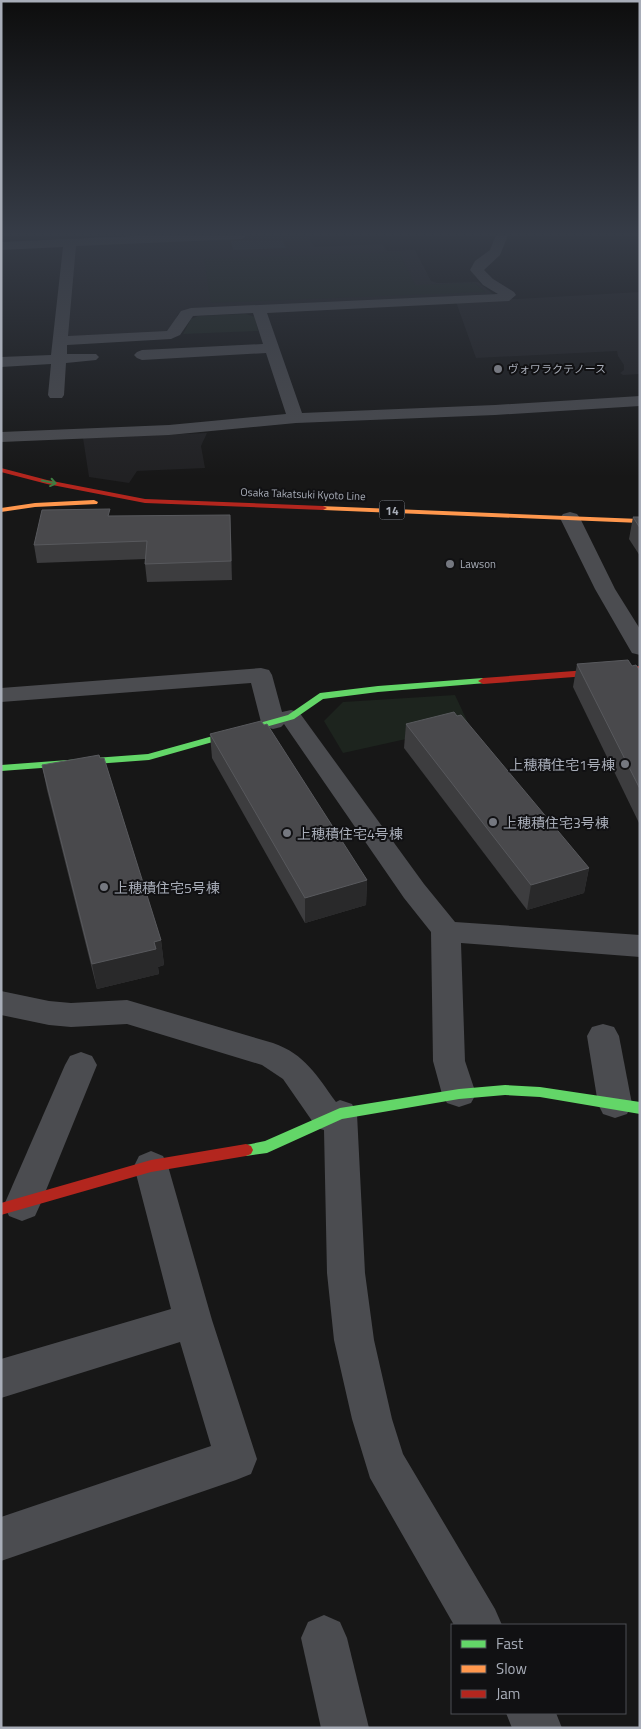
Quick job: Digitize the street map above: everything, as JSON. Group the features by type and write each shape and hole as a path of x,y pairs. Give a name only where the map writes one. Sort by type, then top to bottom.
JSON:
{"main road":[{"path":"1,470 47,482 145,501"},
{"path":"39,492 145,501"},
{"path":"4,510 61,503 145,501"},
{"name":"Osaka Takatsuki Kyoto Line","path":"145,501 640,521"},
{"path":"1,768 149,757 282,719 320,696 387,688 640,668"},
{"path":"12,1207 151,1166 267,1147 334,1116 459,1094 505,1090 540,1092 627,1106"}],"street":[{"path":"56,395 63,316"},
{"path":"60,341 171,335 185,316"},
{"path":"262,316 296,418"},
{"path":"128,355 273,348"},
{"path":"1,362 108,356"},
{"path":"1,437 168,430 296,418 640,401"},
{"path":"570,518 605,589 640,648"},
{"path":"1,695 261,674 282,719 446,930 449,1061 459,1094"},
{"path":"446,930 460,933 640,946"},
{"path":"1,1003 49,1014 80,1015 127,1012 273,1056 294,1070 334,1116 346,1273 354,1340 372,1419 385,1463 478,1624"},
{"path":"603,1036 627,1106"},
{"path":"12,1207 81,1065"},
{"path":"1,1539 236,1459 193,1320 151,1166"},
{"path":"1,1380 193,1320"},
{"path":"324,1638 345,1728"},
{"path":"531,1714 538,1728"}],"shaded area":[{"path":"67,316 177,316 170,331 166,333 70,338 65,335"},
{"path":"198,316 251,316 255,317 258,331 183,334 191,319"},
{"path":"461,316 640,316 640,374 623,375 620,373 624,370 624,365 617,351 476,358"},
{"path":"207,433 201,446 205,468 137,471 129,483 89,477 83,438"},
{"path":"455,695 469,725 343,753 324,721 343,702"}],"building":[{"path":"110,509 108,516 230,515 231,561 145,564 147,541 34,545 42,510"},
{"path":"633,517 640,517 640,528"},
{"path":"628,660 632,666 636,665 640,671 640,789 577,664"},
{"path":"454,712 457,716 461,715 589,868 531,885 406,724"},
{"name":"上穂積住宅4号棟","path":"261,721 264,725 267,724 367,880 305,898 210,734"},
{"name":"上穂積住宅5号棟","path":"99,755 100,758 104,758 161,940 154,942 156,949 92,964 42,765"}],"traffic: fast":[{"path":"1,768 149,757 291,717 320,696 378,689 483,681"},
{"path":"246,1150 267,1147 340,1114 459,1094 505,1090 540,1092 640,1108"}],"traffic: slow":[{"path":"1,510 35,505 94,502"},
{"path":"323,508 640,521"}],"traffic: jam":[{"path":"1,470 47,482 145,501"},
{"path":"145,501 323,508"},
{"path":"483,681 640,669"},
{"path":"1,1209 151,1166 246,1150"}],"place":[{"name":"ヴォワラクテノース","path":"498,369"},
{"name":"Lawson","path":"450,564"},
{"name":"上穂積住宅1号棟","path":"625,764"},
{"name":"上穂積住宅3号棟","path":"493,822"},
{"name":"上穂積住宅4号棟","path":"287,833"},
{"name":"上穂積住宅5号棟","path":"104,887"}]}
